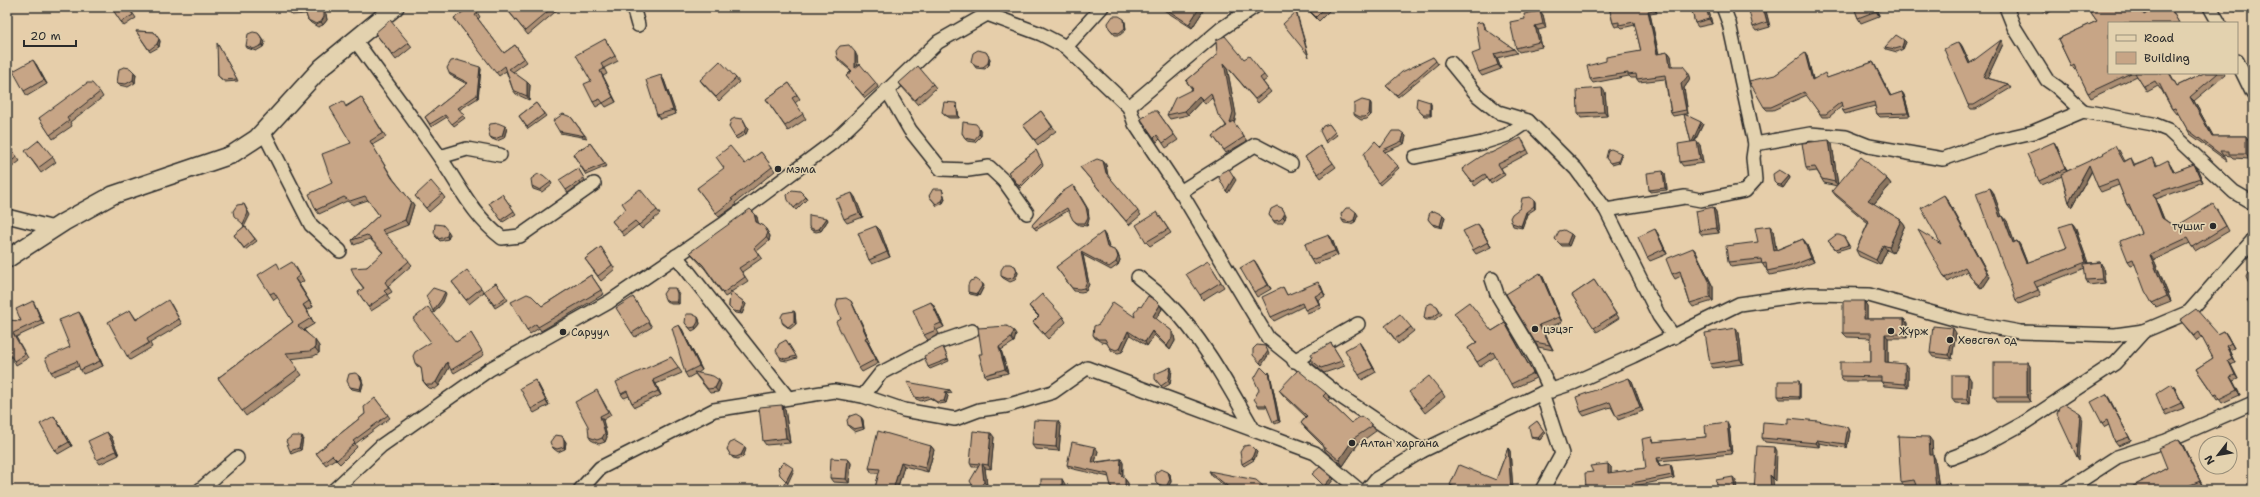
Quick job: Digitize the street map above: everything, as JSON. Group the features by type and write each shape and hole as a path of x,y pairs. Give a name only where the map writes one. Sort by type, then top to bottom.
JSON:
{"street":[{"path":"7,260 54,228 113,195 231,155 257,138 322,67 395,7"},
{"path":"633,7 638,25"},
{"path":"1066,47 1102,7"},
{"path":"1129,107 1221,29 1254,7"},
{"path":"1606,210 1685,197 1701,200 1745,191 1755,180 1753,158 1755,144 1729,23 1723,7"},
{"path":"2006,7 2014,27 2047,80 2057,87 2083,111 2153,124 2168,130 2234,192 2253,203"},
{"path":"2210,7 2218,22"},
{"path":"334,490 381,446 490,369 610,302 725,223 832,143 938,42 985,10 1041,34 1066,47 1129,107 1135,124 1180,192 1268,338 1294,361 1353,405 1422,451"},
{"path":"355,40 440,157 466,200 482,220 502,238 520,236 594,184"},
{"path":"1451,63 1478,96 1498,112 1528,121 1576,169 1606,210 1659,316 1674,338"},
{"path":"2238,63 2253,94"},
{"path":"887,90 910,130 941,169 968,170 989,167 1005,182 1027,213"},
{"path":"1755,144 1810,134 1846,137 1869,146 1944,159 1994,141 2033,132 2083,111"},
{"path":"1415,157 1482,143 1507,135 1528,121"},
{"path":"263,131 311,225 340,251"},
{"path":"1180,192 1255,145 1291,164"},
{"path":"440,157 467,149 500,155"},
{"path":"7,216 54,228"},
{"path":"1367,490 1376,479 1422,451 1546,392 1573,383 1674,338 1739,304 1809,294 1869,295 1961,321 2020,332 2115,335 2144,331 2189,312 2253,240"},
{"path":"676,256 788,398"},
{"path":"1138,277 1167,302 1201,344 1253,429"},
{"path":"1492,279 1497,294 1536,359 1562,454 1542,490"},
{"path":"1294,361 1358,324"},
{"path":"863,396 881,373 940,342 972,331"},
{"path":"1951,458 1980,447 2024,423 2115,363 2144,331"},
{"path":"580,490 600,468 714,410 834,390 863,396 904,410 955,419 979,410 1006,406 1053,392 1087,368 1316,453 1359,490"},
{"path":"2066,490 2116,457 2166,440 2253,403"},
{"path":"200,490 237,458"}],"building":[{"path":"111,7 128,7 133,15 121,22"},
{"path":"285,7 320,7 324,11 324,17 321,22 316,24 308,20 305,11 290,12 285,9"},
{"path":"463,7 474,7 478,13 475,15 504,53 515,45 524,58 509,69 527,82 527,96 513,90 505,66 496,73 454,18 466,10"},
{"path":"553,7 525,31 506,8"},
{"path":"1163,7 1200,7 1189,24"},
{"path":"1306,7 1326,7 1316,17"},
{"path":"1609,7 1654,7 1654,10 1648,11 1657,54 1668,52 1670,66 1683,66 1688,72 1687,77 1681,84 1686,110 1671,113 1665,75 1637,79 1636,74 1628,75 1628,73 1590,79 1587,66 1606,61 1606,57 1641,51 1634,22 1619,25 1619,22 1613,23"},
{"path":"1691,7 1706,7 1709,19 1695,23"},
{"path":"1748,7 1763,7 1767,22 1753,27"},
{"path":"1854,7 1875,7 1876,11 1858,18"},
{"path":"2087,7 2139,7 2144,15 2157,7 2170,7 2178,22 2108,22 2108,74 2129,74 2088,93 2074,64 2071,66 2058,39 2097,21"},
{"path":"1540,11 1543,24 1535,26 1539,42 1516,48 1510,22 1525,19 1524,14"},
{"path":"1296,12 1308,55 1283,24"},
{"path":"1113,16 1119,16 1124,19 1125,28 1119,33 1113,32 1109,28 1108,23"},
{"path":"390,20 409,43 393,55 375,33"},
{"path":"1482,22 1484,28 1514,49 1494,54 1498,65 1479,72 1472,54 1480,51 1476,23"},
{"path":"136,31 154,32 159,39 157,44 149,50"},
{"path":"253,32 258,33 263,40 262,45 254,49 246,46 248,34"},
{"path":"1896,35 1904,40 1902,47 1895,49 1885,47"},
{"path":"1225,36 1244,59 1249,56 1264,75 1260,78 1268,89 1255,99 1224,63 1233,112 1230,123 1233,121 1244,137 1224,150 1213,136 1227,126 1218,115 1211,93 1203,100 1199,96 1185,111 1167,115 1175,98 1193,89 1186,81 1217,55 1216,40"},
{"path":"605,39 615,56 601,64 604,69 600,71 613,97 603,103 600,99 593,102 584,84 591,81 576,55"},
{"path":"2001,40 1983,77 2008,84 1974,105 1968,105 1944,49 1959,42 1969,64"},
{"path":"217,43 237,79 223,80 218,76"},
{"path":"849,45 855,52 855,68 860,64 876,83 863,95 846,76 852,71 837,57 836,51 840,46"},
{"path":"978,50 986,52 989,57 988,63 983,67 975,66 971,61 973,53"},
{"path":"1805,53 1812,80 1825,73 1827,78 1873,62 1890,96 1902,92 1908,113 1877,114 1874,102 1843,111 1841,102 1826,114 1820,114 1804,92 1771,107 1764,107 1749,81 1775,75"},
{"path":"1433,57 1436,61 1397,95 1386,86 1402,72"},
{"path":"33,60 44,80 24,91 13,71"},
{"path":"457,60 480,67 477,95 458,108 464,115 452,124 445,115 430,124 425,117 468,83 449,73 447,68 451,61"},
{"path":"720,61 736,78 716,97 700,80"},
{"path":"918,66 933,84 915,100 899,83"},
{"path":"124,67 130,68 134,72 133,80 126,84 117,83 119,69"},
{"path":"2136,74 2170,74 2177,86 2202,74 2217,74 2190,97 2212,136 2246,136 2246,154 2229,154 2229,151 2220,151 2224,157 2187,129 2175,108 2172,109 2159,83 2157,84 2155,81 2144,87"},
{"path":"661,75 673,110 657,115 646,80"},
{"path":"87,83 92,83 100,92 67,118 69,121 50,135 39,118"},
{"path":"789,83 797,95 792,98 803,114 785,126 766,99"},
{"path":"1602,88 1604,112 1578,113 1577,90"},
{"path":"361,97 383,133 370,141 392,178 411,201 405,220 382,230 409,261 385,282 389,288 384,291 387,294 368,307 358,292 364,288 355,277 351,268 367,267 383,252 367,235 352,240 379,215 365,196 350,201 344,197 316,210 309,194 332,183 322,154 351,143 330,108 343,101 346,107"},
{"path":"1417,98 1430,102 1430,114 1422,114 1416,107"},
{"path":"1362,100 1370,102 1369,113 1365,117 1360,117 1354,114 1354,104"},
{"path":"944,102 956,103 958,116 947,116 942,112"},
{"path":"536,103 544,114 527,127 519,116"},
{"path":"1041,111 1052,127 1035,140 1023,125"},
{"path":"1152,111 1157,111 1174,135 1163,143 1157,135 1154,138 1141,119"},
{"path":"563,114 571,117 585,136 559,131 553,121"},
{"path":"1684,114 1701,122 1692,142 1691,142"},
{"path":"735,118 743,119 746,127 744,132 735,137 729,127 731,120"},
{"path":"963,122 976,124 979,128 979,134 974,140 965,138 962,133"},
{"path":"498,123 505,126 502,136 495,139 490,137 488,129 490,124"},
{"path":"1329,124 1335,132 1325,141 1320,131 1323,126"},
{"path":"1392,131 1400,131 1404,134 1402,141 1383,150 1398,166 1378,183 1368,168 1364,154 1375,141 1381,147"},
{"path":"1521,138 1527,150 1498,164 1503,172 1489,181 1485,174 1472,182 1462,169 1486,153 1491,153"},
{"path":"39,140 53,157 38,168 25,151"},
{"path":"1829,140 1835,182 1822,179 1815,167 1806,168 1802,143"},
{"path":"1697,141 1700,159 1680,162 1678,144"},
{"path":"2054,142 2065,169 2039,181 2027,154"},
{"path":"7,143 17,157 7,164"},
{"path":"590,143 605,164 585,172 573,154"},
{"path":"730,146 745,164 761,152 772,167 731,199 733,200 716,213 697,188 724,168 716,157"},
{"path":"1320,146 1333,163 1318,174 1305,157"},
{"path":"2115,146 2124,162 2131,158 2134,166 2153,158 2156,166 2168,160 2173,172 2194,164 2200,178 2153,194 2162,218 2175,227 2213,204 2226,226 2192,247 2187,238 2150,255 2167,296 2152,303 2145,291 2133,259 2128,261 2120,241 2141,233 2129,204 2127,205 2117,180 2098,187 2089,165 2069,202 2061,174 2104,154 2103,153"},
{"path":"1611,149 1621,153 1618,161 1610,163 1606,158 1608,150"},
{"path":"1036,150 1042,162 1019,186 1008,172"},
{"path":"1861,157 1887,179 1868,200 1901,220 1889,247 1883,245 1876,260 1856,250 1869,222 1832,191"},
{"path":"1097,159 1103,161 1106,173 1138,211 1126,221 1080,167"},
{"path":"578,168 584,178 566,190 559,180"},
{"path":"1229,169 1234,177 1226,191 1219,178 1222,172"},
{"path":"1779,170 1789,176 1781,185 1774,182 1773,174"},
{"path":"1663,171 1665,188 1649,190 1647,173"},
{"path":"538,174 543,175 551,182 540,190 532,186 531,179"},
{"path":"431,181 442,194 426,208 415,196"},
{"path":"1073,185 1086,207 1088,217 1085,223 1077,223 1073,220 1067,208 1034,228 1032,225 1062,192"},
{"path":"1990,188 2000,217 2003,216 2013,243 2017,241 2026,263 2067,248 2059,227 2072,223 2086,262 2034,282 2038,290 2016,300 1976,193"},
{"path":"640,189 657,210 639,225 635,221 621,232 612,221 626,209 622,203"},
{"path":"933,189 942,189 944,197 942,201 936,204 929,196"},
{"path":"792,190 800,191 806,197 794,208 788,200 787,195"},
{"path":"852,193 859,213 844,219 836,199"},
{"path":"502,194 514,211 501,220 489,203"},
{"path":"1944,195 1987,273 1979,285 1973,280 1965,267 1945,278 1918,230 1941,244 1921,208"},
{"path":"1530,197 1534,200 1534,206 1526,212 1521,226 1512,223 1510,218 1512,214 1520,208 1522,198"},
{"path":"244,204 248,213 243,224 234,216 233,211 237,205"},
{"path":"1277,206 1282,208 1285,213 1280,220 1274,221 1269,215 1271,209"},
{"path":"1713,207 1716,228 1699,231 1696,211"},
{"path":"1346,208 1351,208 1356,212 1354,220 1350,222 1342,220 1341,214"},
{"path":"750,209 754,213 756,222 764,226 768,233 766,237 754,248 759,255 739,268 745,277 723,293 703,265 690,252"},
{"path":"1434,211 1443,215 1440,226 1432,224 1428,219 1430,212"},
{"path":"1157,212 1168,229 1146,242 1136,225"},
{"path":"809,215 827,218 819,229 815,230 809,227"},
{"path":"435,224 443,225 448,231 447,236 439,239 434,233"},
{"path":"1478,224 1488,242 1473,250 1463,231"},
{"path":"245,226 255,239 244,248 234,235"},
{"path":"876,226 887,252 869,260 858,233"},
{"path":"1770,226 1774,251 1803,239 1811,258 1791,266 1767,271 1766,263 1762,264 1761,259 1728,262 1726,246 1758,242 1755,228"},
{"path":"1655,229 1664,249 1647,257 1638,237"},
{"path":"1564,230 1571,234 1567,244 1560,244 1555,239 1559,231"},
{"path":"1103,232 1107,247 1116,251 1118,257 1116,262 1109,267 1081,252 1087,281 1084,288 1072,288 1056,267"},
{"path":"1329,235 1335,251 1311,260 1305,244"},
{"path":"1836,235 1844,237 1848,245 1836,249 1828,241"},
{"path":"601,247 612,265 598,276 585,259"},
{"path":"1693,248 1710,283 1710,297 1690,303 1680,271 1672,274 1666,259"},
{"path":"1254,260 1268,285 1254,292 1240,268"},
{"path":"1208,261 1221,282 1200,295 1186,274"},
{"path":"292,262 300,275 295,279 309,301 303,305 311,318 298,326 315,340 315,348 310,351 286,353 298,369 242,411 218,378 293,322 274,292 270,294 258,275 277,263 280,269"},
{"path":"2100,262 2102,279 2086,280 2084,264"},
{"path":"1005,264 1015,266 1017,271 1013,278 1008,279 1001,276 1001,270"},
{"path":"467,270 481,288 466,300 452,282"},
{"path":"2253,270 2253,288 2246,277 2248,273"},
{"path":"1540,273 1559,317 1539,325 1550,345 1535,342 1506,294"},
{"path":"591,275 601,290 538,327 536,324 527,330 511,302 527,294 532,296 542,306"},
{"path":"976,279 983,284 977,294 968,292 968,285 970,281"},
{"path":"1594,280 1616,314 1594,328 1572,295"},
{"path":"1318,282 1323,292 1315,296 1319,304 1305,310 1302,303 1271,317 1262,297 1283,287 1287,295"},
{"path":"496,283 506,297 494,305 484,291"},
{"path":"433,288 445,292 433,311 426,296"},
{"path":"667,288 675,288 677,293 677,302 670,302 665,299 663,294"},
{"path":"730,291 744,302 740,312 733,311 729,307"},
{"path":"1042,294 1063,317 1045,334 1033,322 1039,316 1029,306"},
{"path":"1148,296 1160,305 1153,316 1172,331 1172,338 1167,346 1152,331 1145,342 1128,331 1120,348 1116,350 1109,347 1105,339 1098,339 1093,335 1094,326 1099,324 1113,302 1135,317 1134,313 1140,306 1141,307"},
{"path":"633,297 649,322 632,333 616,308"},
{"path":"2253,297 2253,309 2247,301"},
{"path":"846,298 851,301 867,337 865,338 876,359 859,368 836,322 841,319 836,306 838,299"},
{"path":"168,300 179,319 147,339 149,343 127,356 108,322 130,310 136,320"},
{"path":"33,301 41,320 13,333 25,354 14,361 7,350 7,320 21,321 16,309"},
{"path":"1843,301 1864,301 1864,319 1904,319 1904,334 1885,334 1885,362 1905,364 1905,384 1881,382 1881,377 1840,376 1840,362 1871,362 1871,333 1843,333"},
{"path":"931,302 941,323 934,326 936,330 924,335 913,310"},
{"path":"1469,302 1492,331 1505,323 1533,373 1511,384 1493,352 1477,362 1468,348 1477,342 1454,313"},
{"path":"1431,303 1437,306 1440,312 1433,317 1424,318 1426,306"},
{"path":"428,307 456,342 471,333 482,351 451,370 447,362 436,382 432,385 427,385 423,381 421,367 415,363 413,356 415,352 431,342 413,319"},
{"path":"2196,309 2218,334 2224,331 2231,343 2226,346 2232,358 2228,360 2235,375 2230,377 2237,390 2219,399 2217,394 2214,395 2196,369 2213,358 2199,332 2194,336 2180,320"},
{"path":"794,311 794,322 788,327 782,322 781,317 783,313"},
{"path":"79,312 100,361 80,370 77,361 51,372 45,358 70,347 59,320"},
{"path":"686,314 692,314 698,317 698,322 695,327 690,328 685,323"},
{"path":"1400,314 1411,327 1395,339 1385,326"},
{"path":"679,325 699,366 685,373 672,328"},
{"path":"1007,326 1014,331 1011,338 999,347 1005,369 985,375 979,354 982,354 978,328"},
{"path":"1933,326 1953,328 1949,355 1930,353"},
{"path":"1736,328 1740,359 1710,364 1705,333"},
{"path":"786,340 796,356 785,359 780,357 776,351 779,344"},
{"path":"1359,342 1373,368 1359,375 1345,350"},
{"path":"1331,343 1342,361 1321,368 1310,359 1312,357 1311,354"},
{"path":"1257,345 1265,346 1268,351 1260,363 1253,355 1253,349"},
{"path":"943,347 948,359 928,367 924,356"},
{"path":"671,357 679,368 653,380 658,391 632,403 627,391 621,394 616,382"},
{"path":"1994,362 2027,362 2027,397 1994,397"},
{"path":"1171,367 1168,381 1161,386 1155,379 1155,374"},
{"path":"1261,367 1268,374 1269,372 1278,420 1273,422 1266,405 1258,405 1254,399 1259,390 1254,379"},
{"path":"1298,370 1326,393 1323,396 1351,423 1361,416 1372,426 1354,438 1339,460 1322,446 1323,444 1301,423 1307,416 1279,390"},
{"path":"694,372 713,376 719,380 715,388 708,389"},
{"path":"355,373 359,375 362,382 360,389 350,387 347,381 349,374"},
{"path":"1952,375 1968,375 1967,399 1952,399"},
{"path":"1429,376 1442,392 1422,408 1409,392"},
{"path":"1629,378 1640,407 1616,416 1610,402 1581,412 1576,397"},
{"path":"535,380 546,401 531,409 520,388"},
{"path":"1778,381 1799,381 1799,397 1778,396"},
{"path":"907,382 950,390 945,392 946,394 944,401 937,402 928,396 920,398 915,397"},
{"path":"2172,384 2181,403 2163,411 2156,394"},
{"path":"597,390 608,412 600,416 605,433 602,438 597,440 589,437 588,426 575,402"},
{"path":"2106,394 2129,437 2115,442 2107,420 2102,423 2091,402"},
{"path":"375,398 388,415 353,441 355,443 337,460 332,455 323,462 316,453 365,414 364,407"},
{"path":"2065,404 2080,413 2077,457 2057,414 2059,407"},
{"path":"782,405 786,438 763,441 759,407"},
{"path":"856,414 861,417 863,427 854,429 848,425 847,420 850,416"},
{"path":"54,416 69,442 55,450 40,424"},
{"path":"1789,418 1818,421 1848,427 1845,444 1817,440 1816,443 1762,438 1763,422 1789,424"},
{"path":"1034,420 1058,421 1056,447 1032,445"},
{"path":"1537,421 1544,431 1538,438 1531,436 1529,427"},
{"path":"1727,422 1730,450 1657,458 1659,466 1670,464 1672,475 1632,483 1633,485 1608,490 1595,490 1595,487 1586,488 1585,473 1593,472 1590,466 1608,464 1608,473 1646,468 1642,439 1652,437 1653,442 1706,437 1705,425"},
{"path":"878,431 931,446 925,468 901,462 893,490 881,490 875,488 880,469 869,468"},
{"path":"973,431 991,433 988,465 982,464 984,482 977,490 975,490 970,481 980,464 970,463"},
{"path":"107,432 116,451 97,460 88,441"},
{"path":"555,435 562,436 564,440 564,447 557,449 552,447 550,442"},
{"path":"292,436 302,436 299,448 290,451 286,441"},
{"path":"1898,436 1929,437 1930,455 1933,455 1936,489 1949,483 1952,490 1918,490 1914,480 1901,482"},
{"path":"2179,439 2200,481 2188,486 2190,490 2126,490 2167,468 2159,448"},
{"path":"735,441 745,447 741,455 736,457 731,456 727,449 730,443"},
{"path":"1072,442 1095,447 1092,463 1121,459 1120,474 1125,479 1125,487 1120,490 1112,490 1108,474 1067,465"},
{"path":"1250,445 1255,450 1252,458 1242,464 1240,452 1244,446"},
{"path":"1757,446 1775,447 1773,478 1770,475 1771,490 1754,490"},
{"path":"1508,448 1511,490 1464,490 1450,485 1459,465 1496,480"},
{"path":"831,458 848,459 846,479 830,478"},
{"path":"784,462 793,468 786,481 780,475 778,468"},
{"path":"1320,467 1332,477 1324,486 1312,474"},
{"path":"1161,469 1168,472 1170,479 1166,487 1156,483 1155,473"},
{"path":"1209,471 1256,480 1264,487 1262,490 1232,490"},
{"path":"1733,477 1735,490 1718,490 1716,480"},
{"path":"1041,479 1062,479 1062,490 1041,490"},
{"path":"786,481 792,490 781,490"},
{"path":"492,485 494,490 482,490"},
{"path":"508,488 516,490 501,490"},
{"path":"1847,488 1864,490 1847,490"}],"place":[{"name":"мэма","path":"778,169"},
{"name":"түшиг","path":"2213,226"},
{"name":"цэцэг","path":"1535,329"},
{"name":"Жүрж","path":"1891,331"},
{"name":"Саруул","path":"563,332"},
{"name":"Хөвсгөл од","path":"1950,340"},
{"name":"Алтан харгана","path":"1352,443"}]}
